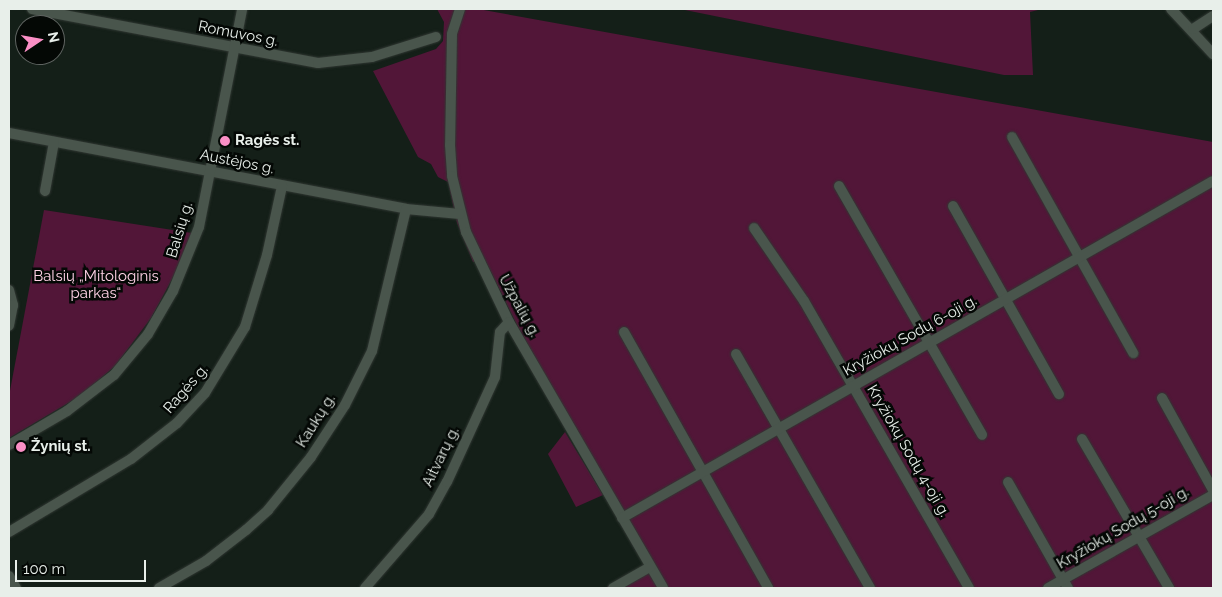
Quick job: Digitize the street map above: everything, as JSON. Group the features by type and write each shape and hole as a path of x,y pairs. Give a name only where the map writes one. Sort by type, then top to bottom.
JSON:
{"street":[{"name":"Romuvos g.","path":"32,9 80,13 234,48 333,63 372,57 436,36"},
{"name":"Balsių g.","path":"9,445 87,397 132,356 174,291 192,250 211,171 242,9"},
{"name":"Užpalių g.","path":"460,9 452,34 450,116 452,176 460,214 479,265 509,322 663,588"},
{"path":"1171,9 1194,30 1213,54"},
{"path":"1194,30 1213,16"},
{"name":"Austėjos g.","path":"9,133 406,209 460,214"},
{"path":"1012,137 1134,353"},
{"path":"45,191 54,142"},
{"name":"Kryžiokų Sodų 6-oji g.","path":"622,518 1213,181"},
{"name":"Ragės g.","path":"9,532 130,459 177,424 205,393 245,327 267,256 282,186"},
{"path":"839,186 982,435"},
{"path":"953,206 1059,394"},
{"name":"Kaukų g.","path":"159,588 206,561 246,530 268,510 311,458 345,405 372,351 406,209"},
{"name":"Kryžiokų Sodų 4-oji g.","path":"754,228 804,301 969,588"},
{"path":"9,290 13,304 9,326"},
{"name":"Aitvarų g.","path":"365,588 407,542 448,482 495,377 500,332 509,322"},
{"path":"624,332 768,588"},
{"path":"736,354 870,588"},
{"path":"1162,398 1213,490"},
{"path":"1082,439 1169,588"},
{"path":"1008,482 1066,584"},
{"name":"Kryžiokų Sodų 5-oji g.","path":"1048,588 1066,584 1139,536 1213,494"},
{"path":"613,588 650,567"},
{"path":"9,576 16,588"}],"green space":[{"path":"437,9 478,9 1213,142 1213,588 605,588 651,561 518,327 484,258 473,262 457,223 448,182 438,177 431,164 418,157 373,71 436,49 443,41 444,22"},
{"path":"680,9 1042,9 1030,12 1033,75 1004,75"},
{"name":"Balsių „Mitologinis parkas“","path":"44,210 192,233 184,257 151,318 115,366 80,396 9,438 9,396"},
{"path":"565,432 603,495 576,507 548,454"}],"place":[{"name":"Ragės st.","path":"225,141"},
{"name":"Žynių st.","path":"21,447"}]}
